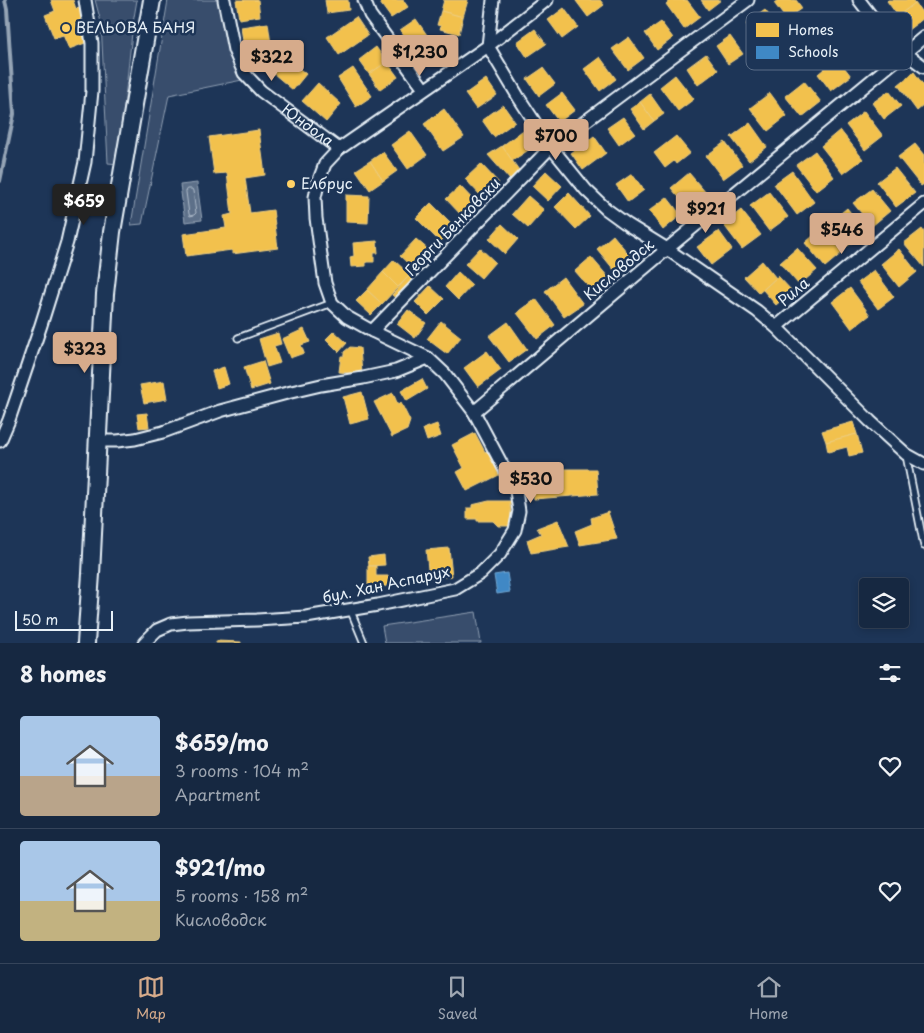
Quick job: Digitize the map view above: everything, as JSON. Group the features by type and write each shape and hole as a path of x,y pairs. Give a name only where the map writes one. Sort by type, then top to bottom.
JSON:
{"main road":[{"path":"86,643 105,294 112,232 152,0"}],"street":[{"path":"0,441 9,420 67,242 85,162 92,91 92,43 85,0"},
{"name":"Юндола","path":"224,0 234,50 244,72 261,91 339,148"},
{"path":"364,0 370,15 424,90"},
{"path":"493,0 488,46 551,147 586,190 606,210 757,311 776,327 870,422 906,454 924,464"},
{"path":"332,303 324,274 315,197 319,180 326,164 339,148 488,46 547,0"},
{"name":"Георги Бенковски","path":"372,331 551,147 748,0"},
{"path":"859,0 868,12"},
{"name":"Кисловодск","path":"912,46 924,37"},
{"path":"912,58 924,66"},
{"name":"Кисловодск","path":"474,412 882,70"},
{"name":"Рила","path":"776,327 924,204"},
{"name":"бул. Хан Аспарух","path":"144,643 157,630 171,624 306,617 378,606 455,588 482,573 500,554 514,530 518,511 516,491 474,412 445,374 428,358 347,317 332,303"},
{"path":"98,441 135,439 163,432 220,411 321,385 396,371 428,358"}],"lane":[{"path":"238,338 332,303"},
{"path":"906,454 924,546"},
{"path":"350,609 364,643"}],"shaded area":[{"path":"95,0 137,0 118,164 108,163 101,22"},
{"path":"168,0 220,0 234,57 242,80 169,95 142,224 131,225"},
{"path":"476,612 481,643 385,643 382,626"}],"water":[{"path":"197,183 202,220 185,222 180,185"}],"building: Homes":[{"name":"ВЕЛЬОВА БАНЯ","path":"51,0 73,0 76,9 79,8 84,20 80,21 88,42 69,49 63,35 54,38 45,15 55,11"},
{"path":"236,0 258,0 260,16 239,19"},
{"path":"325,0 348,0 349,10 327,13"},
{"path":"383,0 403,0 408,7 391,18 380,3"},
{"path":"444,0 468,0 463,17 441,11"},
{"path":"576,0 600,0 604,5 588,17"},
{"path":"671,0 687,0 700,17 684,29 666,4"},
{"path":"701,0 721,0 708,10"},
{"path":"778,0 796,0 802,8 796,12 781,12 774,3"},
{"path":"912,0 915,3 903,12 895,12 887,1"},
{"path":"915,3 924,15 924,18 912,27 912,12 903,12"},
{"path":"564,8 578,27 562,39 548,20"},
{"path":"441,11 463,17 459,34 440,29 441,26 437,25"},
{"path":"356,17 368,35 339,55 327,37"},
{"path":"416,19 427,35 411,46 400,30"},
{"path":"661,22 673,38 657,50 645,33"},
{"path":"268,23 271,44 244,48 241,27"},
{"path":"535,29 546,44 527,57 517,42"},
{"path":"427,35 438,51 421,62 411,46"},
{"path":"730,36 743,54 728,64 716,46"},
{"path":"629,37 644,58 628,70 612,49"},
{"path":"376,47 387,62 369,74 359,60"},
{"path":"280,53 306,74 293,90 267,68"},
{"path":"706,54 718,70 698,85 687,68"},
{"path":"600,57 616,79 600,91 584,69"},
{"path":"387,62 398,77 380,90 369,74"},
{"path":"353,68 372,96 356,107 338,78"},
{"path":"543,68 555,84 539,96 527,79"},
{"path":"823,70 846,70 851,76 831,91 818,74"},
{"path":"914,72 924,86 924,105 917,111 898,85"},
{"path":"675,75 694,99 678,111 660,87"},
{"path":"486,79 497,95 476,109 465,94"},
{"path":"804,81 821,102 802,117 785,96"},
{"path":"318,83 341,104 326,122 302,101"},
{"path":"889,91 901,106 884,119 872,103"},
{"path":"562,93 575,110 559,122 546,105"},
{"path":"770,93 787,116 768,131 750,108"},
{"path":"650,94 664,114 654,121 640,102"},
{"path":"640,102 654,121 644,129 630,109"},
{"path":"503,105 515,122 494,137 482,120"},
{"path":"444,109 464,137 443,151 424,124"},
{"path":"864,111 883,136 865,150 846,125"},
{"path":"623,117 635,133 619,145 607,128"},
{"path":"750,123 767,147 749,161 731,137"},
{"path":"259,130 265,175 245,178 250,213 273,210 278,248 232,254 232,250 186,256 183,234 226,228 224,216 232,214 227,173 214,174 209,137"},
{"path":"840,130 863,159 843,174 821,146"},
{"path":"410,131 427,155 408,169 391,145"},
{"path":"522,131 533,147 512,161 502,146"},
{"path":"594,136 606,153 583,170 571,153"},
{"path":"676,136 690,153 676,164 674,161 665,168 654,153"},
{"path":"725,142 742,165 723,179 706,156"},
{"path":"915,144 924,155 924,184 921,186 898,157"},
{"path":"502,146 521,173 511,181 488,155"},
{"path":"815,151 834,177 816,191 796,165"},
{"path":"383,152 397,171 383,181 370,161"},
{"path":"370,161 383,181 370,190 356,170"},
{"path":"481,164 499,183 483,198 465,179"},
{"path":"895,168 915,193 896,207 877,182"},
{"path":"546,171 562,186 548,201 532,186"},
{"path":"792,171 814,202 797,215 774,184"},
{"path":"689,173 707,194 689,209 671,188"},
{"path":"632,174 644,190 628,202 616,185"},
{"path":"460,186 478,205 464,218 446,199"},
{"path":"872,189 890,211 872,226 853,203"},
{"path":"769,192 788,217 769,231 750,206"},
{"path":"569,193 590,216 576,229 555,207"},
{"path":"346,195 369,196 368,223 346,222"},
{"path":"528,196 544,210 528,228 512,214"},
{"path":"667,197 681,215 663,230 649,211"},
{"path":"431,203 455,227 440,242 416,218"},
{"path":"847,208 865,231 848,246 829,223"},
{"path":"741,210 761,235 742,249 723,224"},
{"path":"502,224 518,239 505,254 489,239"},
{"path":"822,228 843,252 825,267 805,243"},
{"path":"922,229 924,232 924,267 904,243"},
{"path":"719,231 732,249 711,265 697,247"},
{"path":"613,235 631,257 615,271 597,249"},
{"path":"416,239 431,252 415,270 400,256"},
{"path":"377,241 378,253 374,253 374,262 366,262 366,266 351,267 350,257 354,256 353,243"},
{"path":"480,248 495,262 481,278 465,264"},
{"path":"797,248 817,270 799,285 780,263"},
{"path":"899,249 917,272 899,287 881,264"},
{"path":"591,257 609,278 593,292 575,271"},
{"path":"394,260 410,275 398,287 383,272"},
{"path":"762,261 776,278 759,293 744,277"},
{"path":"874,270 894,297 878,309 858,282"},
{"path":"383,272 398,287 382,304 367,290"},
{"path":"458,272 472,285 458,300 445,287"},
{"path":"410,275 416,281 398,300 392,295"},
{"path":"778,276 792,291 776,305 763,290"},
{"path":"563,277 583,304 564,317 545,291"},
{"path":"430,286 444,299 428,315 415,302"},
{"path":"850,288 870,315 852,329 832,302"},
{"path":"367,290 382,304 371,315 356,301"},
{"path":"536,299 555,325 537,339 517,313"},
{"path":"408,310 426,323 415,338 397,324"},
{"path":"441,321 461,337 447,354 427,339"},
{"path":"508,322 527,349 509,362 489,336"},
{"path":"304,329 310,342 301,345 304,353 290,358 282,339"},
{"path":"334,331 347,343 339,352 326,339"},
{"path":"278,333 281,344 274,346 280,363 267,367 259,339"},
{"path":"350,347 360,348 362,374 339,372 341,356 344,356 344,352"},
{"path":"487,351 501,370 478,387 464,368"},
{"path":"263,361 270,384 251,390 244,367"},
{"path":"224,367 229,384 217,388 212,371"},
{"path":"422,379 427,389 407,401 401,391"},
{"path":"164,381 167,399 144,403 140,385"},
{"path":"362,392 369,419 350,424 343,397"},
{"path":"393,393 398,405 401,403 410,421 407,430 392,437 374,402"},
{"path":"147,413 149,427 139,428 137,414"},
{"path":"853,422 857,434 826,442 822,431"},
{"path":"437,424 441,436 427,441 423,429"},
{"path":"475,433 485,452 489,450 501,474 467,491 457,472 464,468 452,445"},
{"path":"857,434 862,453 849,456 847,447 828,452 826,442"},
{"path":"531,469 596,469 598,494 534,499"},
{"path":"489,501 510,501 511,526 498,526 493,521 467,519 467,508 472,508 472,505"},
{"path":"608,512 617,539 580,545 575,531 592,524 591,518"},
{"path":"558,520 569,547 531,553 527,540 541,534 537,528"},
{"path":"449,548 452,576 429,579 426,550"},
{"path":"384,555 385,565 369,566 368,557"},
{"path":"368,566 376,566 376,576 388,576 389,586 368,587"},
{"path":"216,641 241,642 241,643 216,643"}],"building: Schools":[{"path":"507,573 510,592 497,594 494,575"}],"waterway":[{"path":"0,181 14,114 5,0"}],"place":[{"name":"ВЕЛЬОВА БАНЯ","path":"66,28"},
{"name":"Елбрус","path":"291,184"}]}
